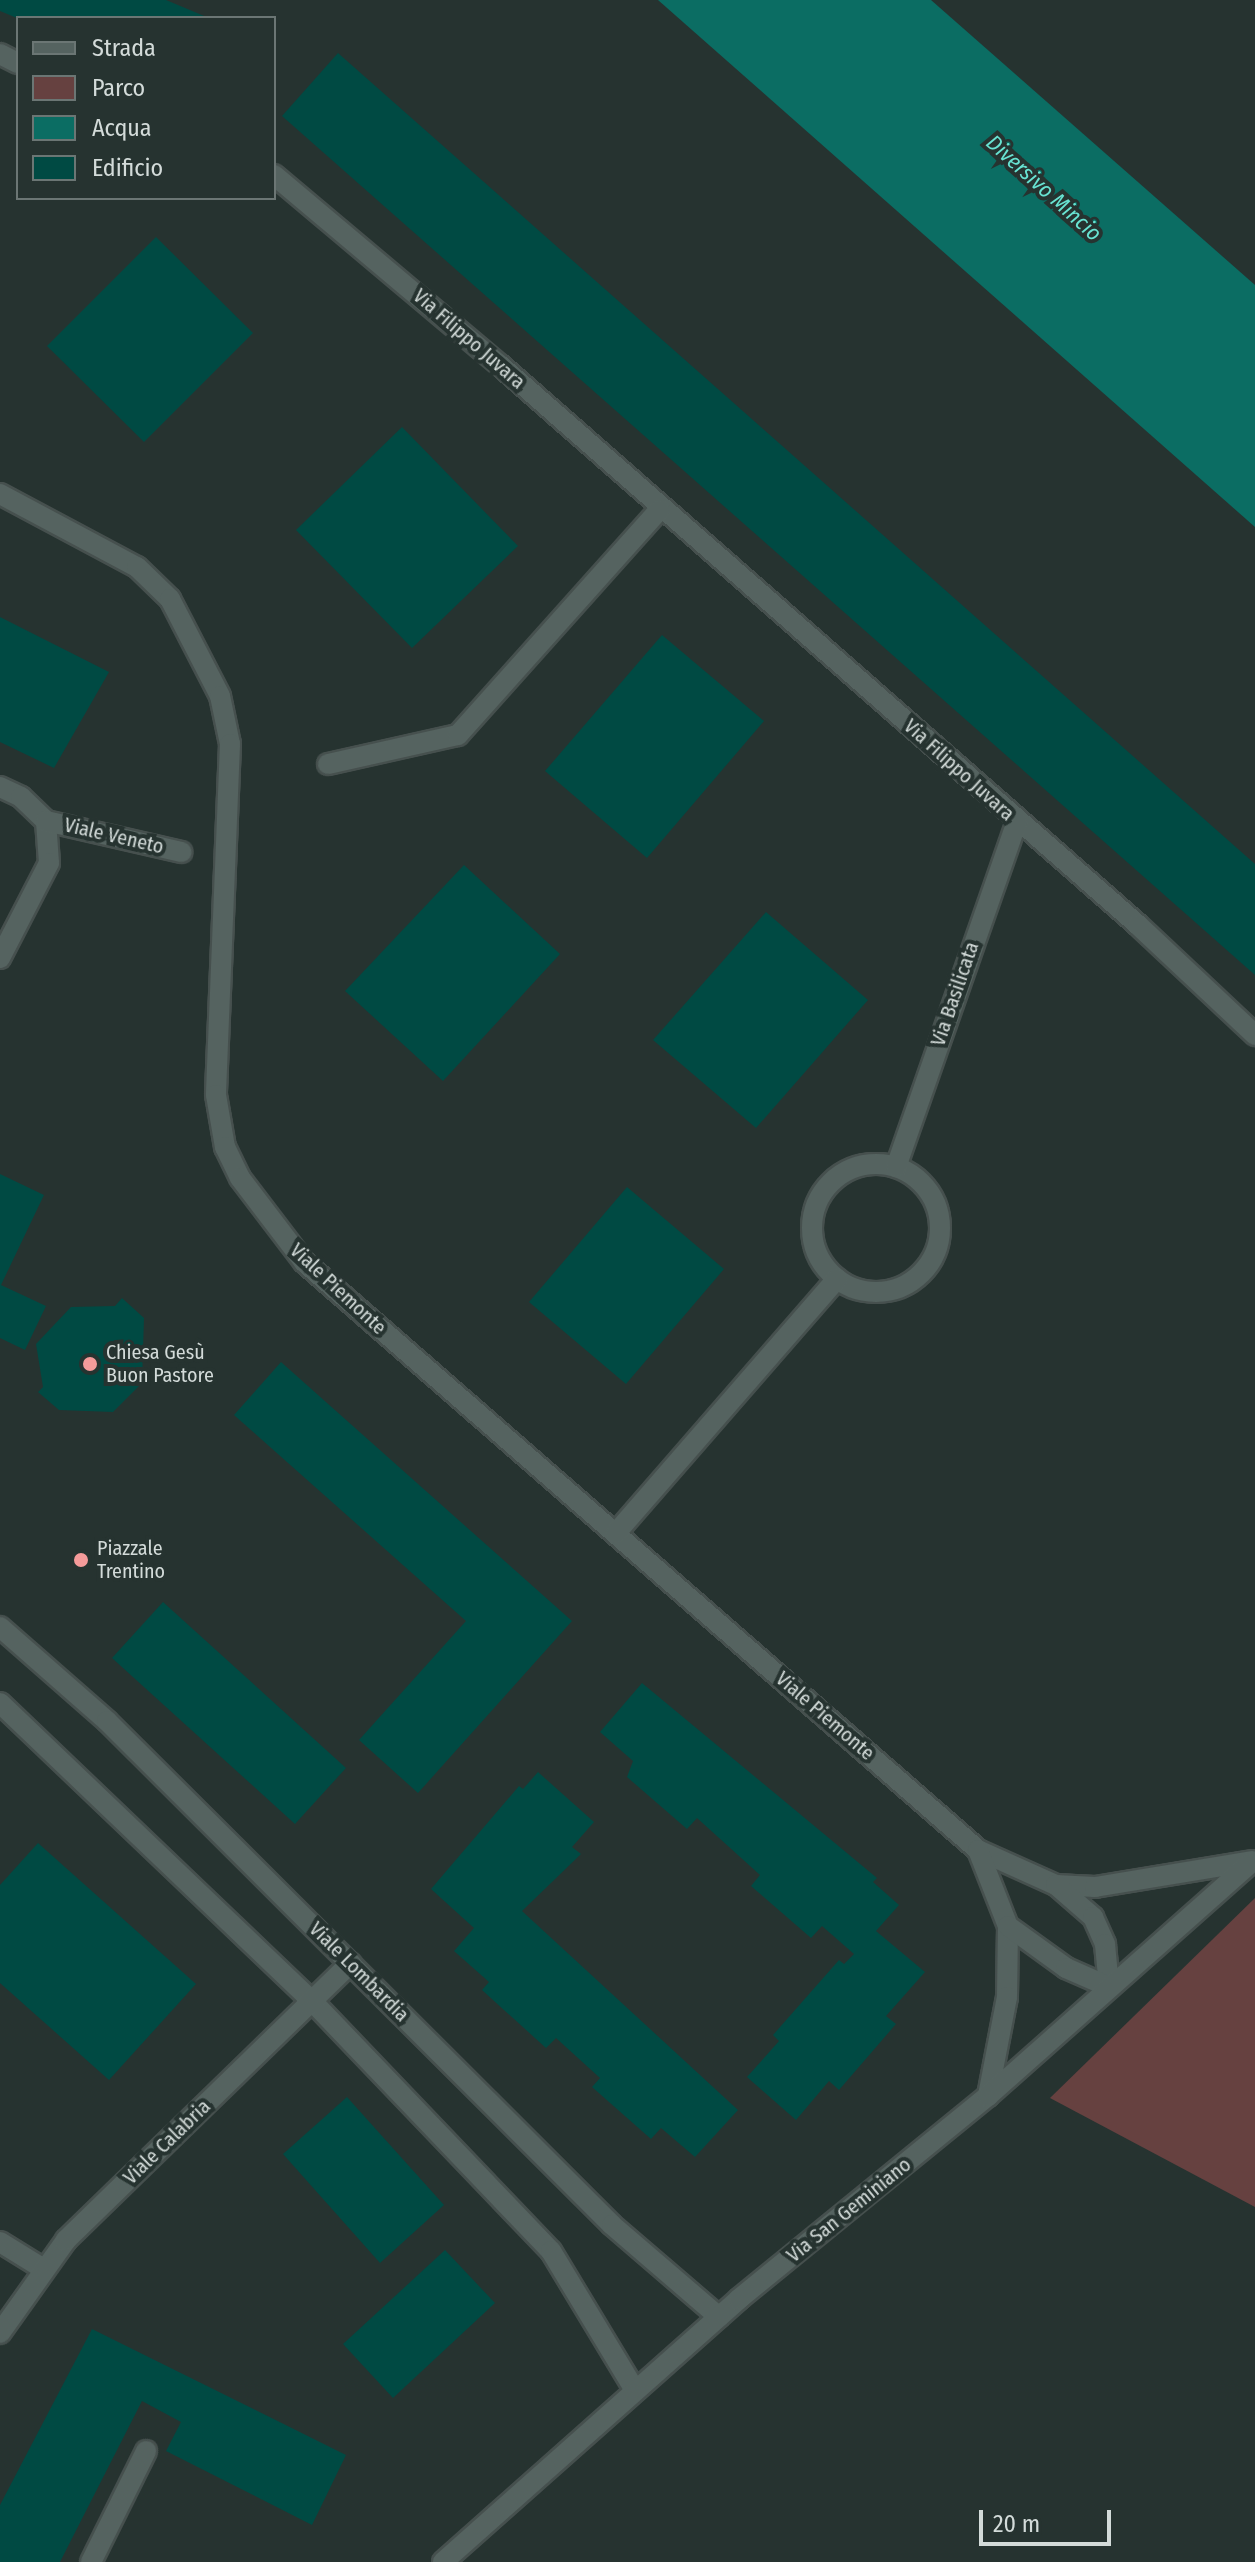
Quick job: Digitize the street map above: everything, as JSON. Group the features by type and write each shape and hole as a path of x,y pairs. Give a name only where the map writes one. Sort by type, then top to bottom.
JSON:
{"street":[{"name":"Via Filippo Juvara","path":"276,177 500,365 659,510 1138,925 1255,1035"},
{"name":"Viale Piemonte","path":"0,494 137,567 170,599 220,696 230,744 216,1095 225,1147 240,1178 304,1262 978,1850 1056,1885 1093,1917 1105,1944 1109,1987"},
{"path":"328,764 458,735 659,510"},
{"name":"Viale Veneto","path":"0,787 21,797 46,821 181,852"},
{"name":"Viale Veneto","path":"0,958 49,863 46,821"},
{"name":"Via Basilicata","path":"896,1167 1017,822"},
{"path":"870,1164 896,1167 919,1180 935,1202 940,1228 934,1254 918,1276 895,1289 868,1291 837,1279 814,1246 811,1227 817,1201 833,1180 851,1169 870,1164"},
{"path":"616,1533 837,1279"},
{"name":"Viale Lombardia","path":"0,1627 107,1721 612,2225 719,2317"},
{"path":"0,1703 312,2001 551,2251 635,2390"},
{"name":"Viale Piemonte","path":"978,1850 1008,1926 1007,1997 988,2096"},
{"name":"Viale Piemonte","path":"1056,1885 1148,1881 1253,1860"},
{"name":"Via San Geminiano","path":"443,2562 719,2317 988,2096 1253,1860"},
{"path":"1008,1926 1066,1968 1109,1987"},
{"name":"Viale Calabria","path":"0,2333 42,2268 351,1963"},
{"path":"0,2242 42,2268"},
{"path":"91,2562 146,2451"}],"green space":[{"path":"1255,1898 1255,2207 1050,2098"}],"water":[{"name":"Diversivo Mincio","path":"658,0 931,0 1255,285 1255,527"}],"building":[{"path":"0,0 166,0 204,16 16,18 0,11"},
{"path":"338,53 1255,864 1255,975 282,116"},
{"path":"156,237 253,333 144,442 47,346"},
{"path":"402,427 518,546 412,648 296,530"},
{"path":"0,617 109,672 54,768 0,742"},
{"path":"662,635 764,721 647,858 545,771"},
{"path":"464,865 560,954 443,1081 345,991"},
{"path":"766,912 868,1000 756,1128 653,1040"},
{"path":"0,1174 44,1195 1,1285 46,1306 25,1350 0,1338"},
{"path":"627,1187 724,1269 626,1384 529,1302"},
{"name":"Chiesa Gesù Buon Pastore","path":"122,1298 144,1318 142,1383 113,1412 59,1410 38,1392 43,1387 36,1344 71,1307 115,1306"},
{"path":"281,1362 572,1621 418,1793 359,1740 466,1621 234,1415"},
{"path":"163,1602 346,1768 295,1824 112,1658"},
{"path":"642,1683 877,1878 873,1882 899,1905 876,1931 925,1972 886,2016 896,2024 839,2090 829,2081 796,2120 747,2077 779,2041 773,2035 839,1960 844,1964 854,1954 822,1926 811,1938 751,1886 760,1875 697,1818 687,1829 627,1777 633,1761 600,1732"},
{"path":"538,1772 594,1822 572,1847 581,1854 522,1911 738,2110 695,2157 661,2128 651,2139 592,2087 600,2078 556,2038 546,2048 482,1990 489,1982 454,1951 474,1928 431,1889 519,1786 523,1789"},
{"path":"38,1843 196,1984 109,2080 0,1983 0,1885"},
{"path":"347,2097 444,2205 380,2263 283,2154"},
{"path":"445,2250 495,2303 393,2398 343,2344"},
{"path":"92,2329 346,2455 312,2525 166,2451 181,2422 142,2401 60,2562 0,2562 0,2505"}],"place":[{"name":"Chiesa Gesù Buon Pastore","path":"90,1364"},
{"name":"Piazzale Trentino","path":"81,1560"}]}
